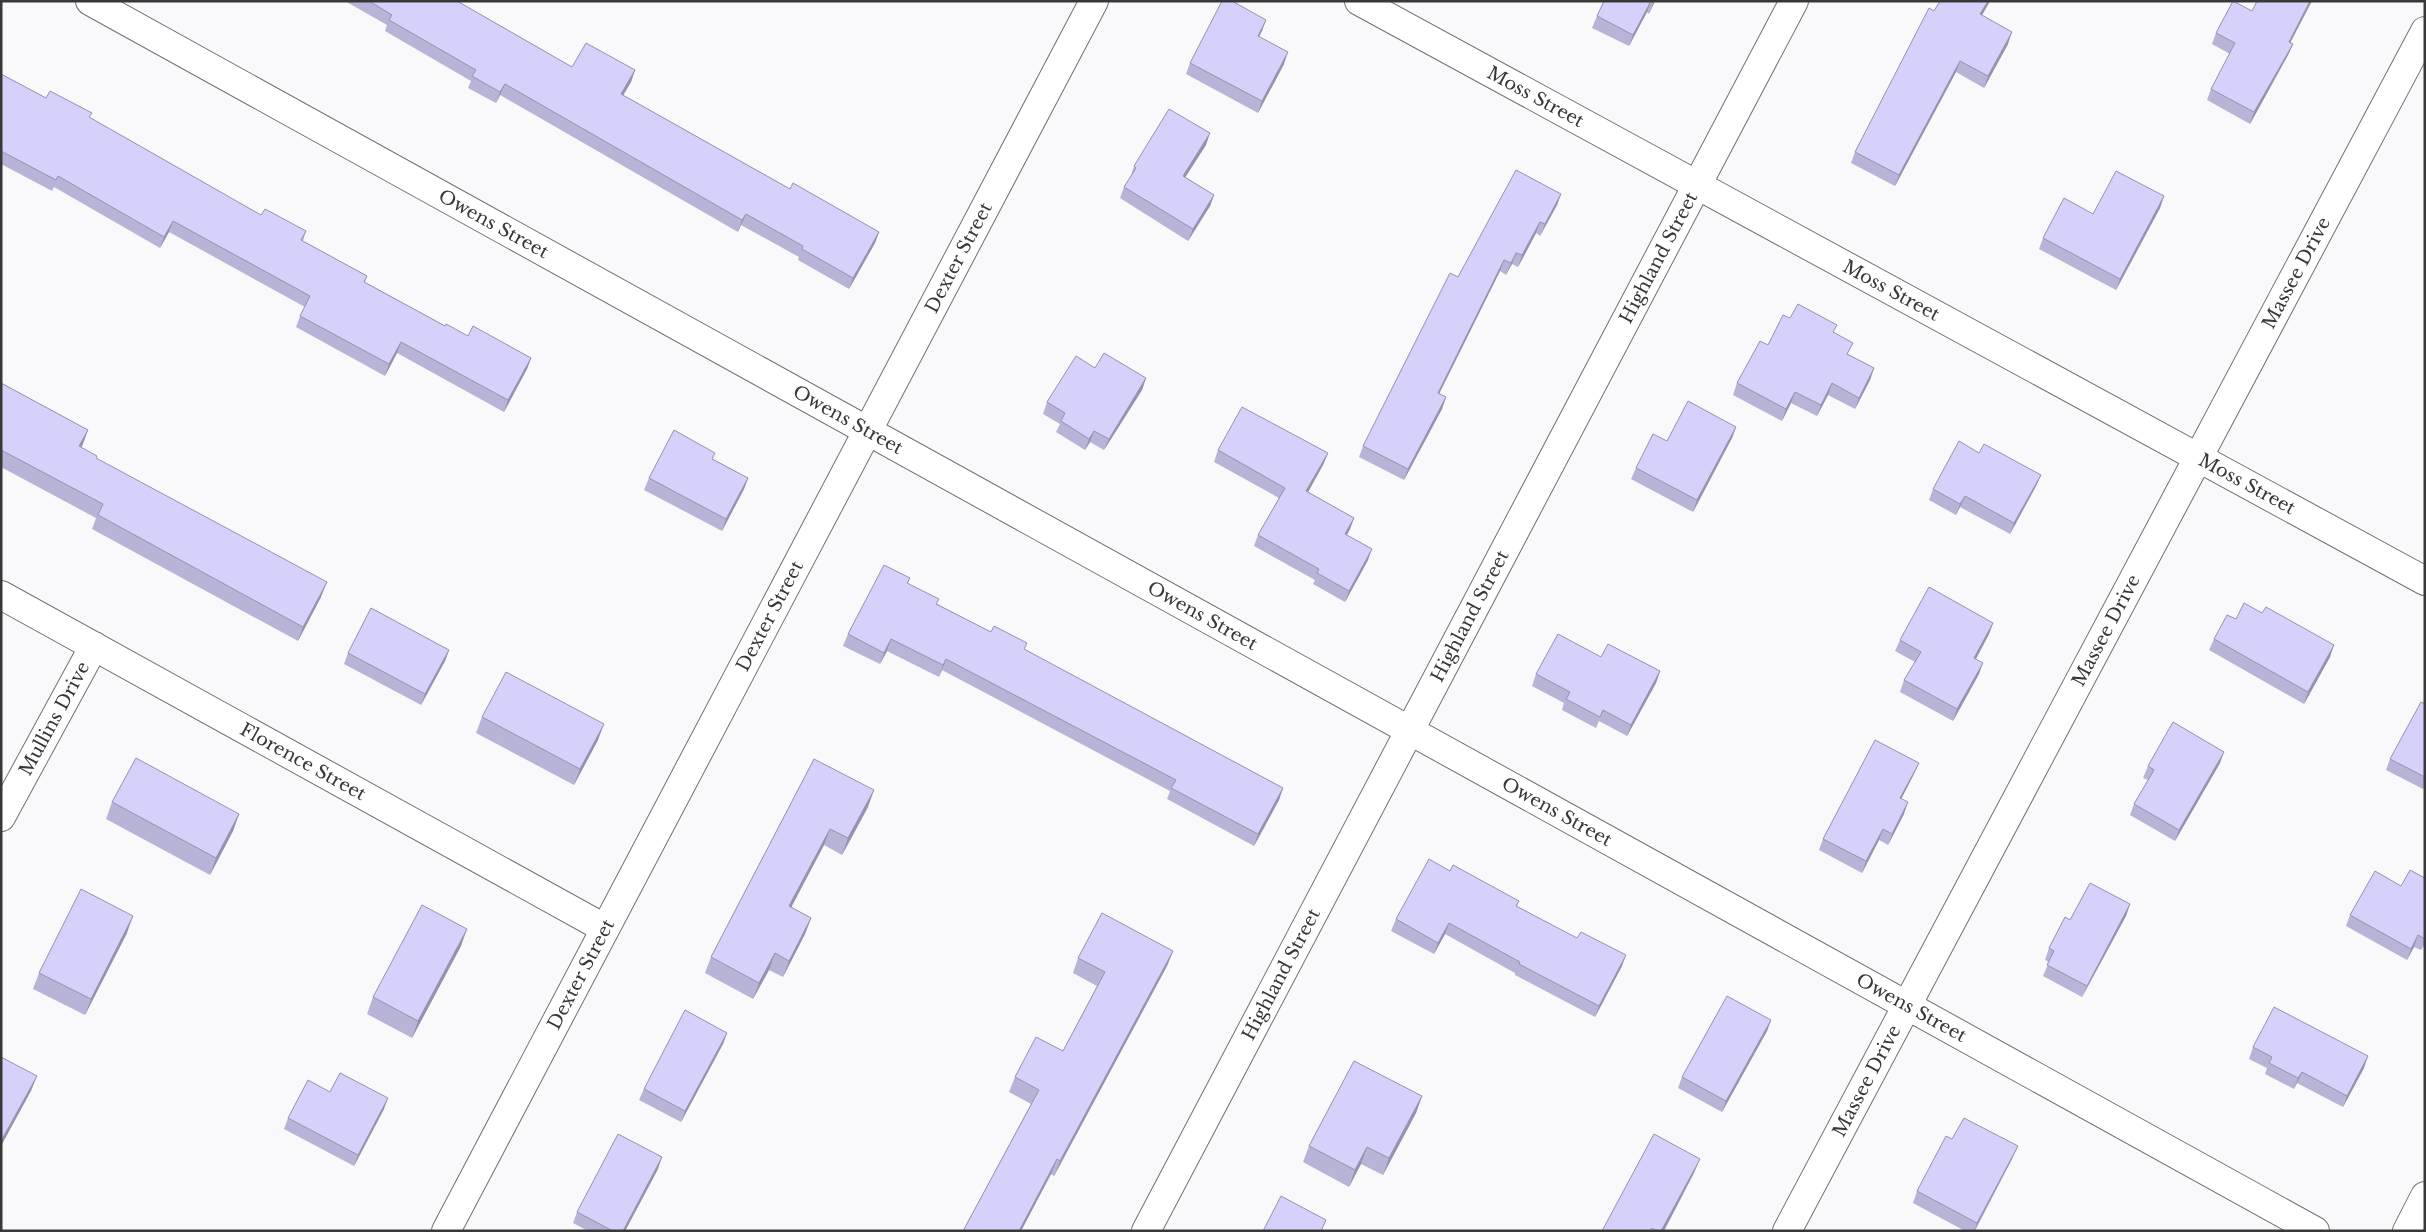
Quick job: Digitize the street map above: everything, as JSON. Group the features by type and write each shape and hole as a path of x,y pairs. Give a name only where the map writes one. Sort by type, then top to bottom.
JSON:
{"street":[{"name":"Owens Street","path":"90,1 2316,1231"},
{"name":"Dexter Street","path":"446,1231 1094,1"},
{"name":"Moss Street","path":"1359,1 2425,581"},
{"name":"Highland Street","path":"1146,1231 1794,1"},
{"name":"Massee Drive","path":"1787,1231 2425,31"},
{"name":"Florence Street","path":"1,595 604,928"},
{"name":"Mullins Drive","path":"1,817 94,646"},
{"path":"2406,1231 2425,1196"}],"building":[{"path":"369,1 457,1 572,67 586,43 635,70 621,94 790,189 793,183 879,232 853,278 802,249 803,246 746,214 742,220 505,84 500,92 472,76 476,70 389,20 392,15"},
{"path":"1222,1 1232,1 1266,20 1258,36 1288,52 1262,101 1190,63"},
{"path":"1604,1 1651,1 1633,35 1597,16"},
{"path":"1940,1 1988,1 1980,14 2012,32 1988,76 1960,61 1899,175 1855,152 1929,8 1934,11"},
{"path":"2233,1 2252,11 2257,1 2310,1 2289,42 2293,44 2254,112 2211,89 2235,43 2216,33"},
{"path":"1,74 46,98 50,91 92,113 89,117 261,215 265,209 306,231 301,240 367,276 364,282 445,326 446,324 468,336 473,326 531,358 508,400 401,342 389,364 300,316 310,296 173,221 164,237 58,176 56,180 1,151"},
{"path":"1169,109 1210,133 1183,176 1214,195 1193,229 1124,187 1136,168 1134,166"},
{"path":"1516,170 1561,194 1545,224 1540,222 1522,255 1516,253 1511,263 1504,260 1438,393 1446,397 1408,469 1363,446 1450,273 1458,277"},
{"path":"2116,171 2164,196 2120,279 2043,238 2064,198 2093,214"},
{"path":"1798,304 1837,325 1833,332 1853,343 1847,354 1874,368 1859,398 1832,383 1821,405 1795,392 1786,409 1737,383 1760,341 1768,345 1783,315 1790,318"},
{"path":"1104,353 1146,378 1109,439 1094,431 1089,439 1061,421 1065,413 1047,402 1076,356 1095,368"},
{"path":"1,383 88,430 79,446 97,456 96,458 327,582 303,627 98,515 103,504 1,450"},
{"path":"1688,401 1736,427 1697,500 1636,468 1653,434 1667,441"},
{"path":"1242,407 1328,453 1306,491 1354,518 1345,534 1372,549 1349,591 1317,573 1319,569 1258,535 1285,488 1218,450"},
{"path":"674,430 715,453 712,459 748,478 726,519 649,478"},
{"path":"1959,441 1979,453 1984,444 2041,475 2014,523 1965,496 1960,504 1933,489"},
{"path":"884,565 910,578 907,583 939,599 936,604 991,632 994,626 1027,643 1024,649 1283,788 1258,834 1171,788 1176,780 946,659 943,665 891,639 884,653 848,634"},
{"path":"1929,587 1993,623 1974,658 1983,663 1957,709 1904,680 1921,652 1900,640"},
{"path":"2244,603 2262,613 2266,607 2334,645 2308,692 2214,639 2227,615 2236,619"},
{"path":"371,608 449,650 425,694 348,653"},
{"path":"1558,634 1601,657 1608,644 1660,671 1631,725 1603,710 1600,717 1566,699 1570,692 1536,674"},
{"path":"506,672 604,724 580,769 482,717"},
{"path":"2421,702 2425,704 2425,777 2390,759"},
{"path":"2173,722 2224,752 2179,830 2134,804 2154,770 2148,766"},
{"path":"1875,740 1919,763 1900,798 1908,802 1892,834 1883,829 1866,861 1823,839"},
{"path":"136,758 239,814 216,858 112,802"},
{"path":"814,759 874,790 848,838 830,829 789,906 811,918 789,961 775,953 759,983 711,957"},
{"path":"1429,859 1450,871 1453,865 1519,901 1516,906 1577,938 1581,932 1626,955 1599,1006 1519,964 1520,962 1449,923 1438,943 1396,919"},
{"path":"2410,870 2425,878 2425,939 2418,935 2411,949 2350,915 2375,871 2401,886"},
{"path":"2090,883 2130,904 2087,986 2047,965 2054,951 2049,948 2065,917 2070,920"},
{"path":"81,889 133,916 91,999 39,973"},
{"path":"422,905 467,929 418,1021 373,997"},
{"path":"1102,913 1173,951 1060,1161 1057,1159 1019,1231 963,1231 1039,1090 1015,1077 1036,1037 1063,1051 1105,972 1078,958"},
{"path":"1727,996 1771,1020 1726,1101 1682,1077"},
{"path":"2274,1007 2368,1056 2347,1096 2302,1072 2298,1078 2269,1063 2272,1057 2253,1047"},
{"path":"685,1010 727,1033 685,1111 644,1089"},
{"path":"1,1057 37,1076 1,1141"},
{"path":"1354,1061 1422,1096 1389,1158 1367,1147 1355,1170 1309,1146"},
{"path":"340,1073 388,1098 358,1155 288,1118 308,1080 330,1092"},
{"path":"1964,1118 2018,1146 1977,1223 1917,1191 1946,1136 1952,1139"},
{"path":"618,1134 662,1157 623,1231 613,1231 577,1212"},
{"path":"1654,1134 1700,1159 1661,1231 1652,1228 1650,1231 1602,1231"},
{"path":"1281,1196 1326,1220 1321,1231 1263,1231"}]}
